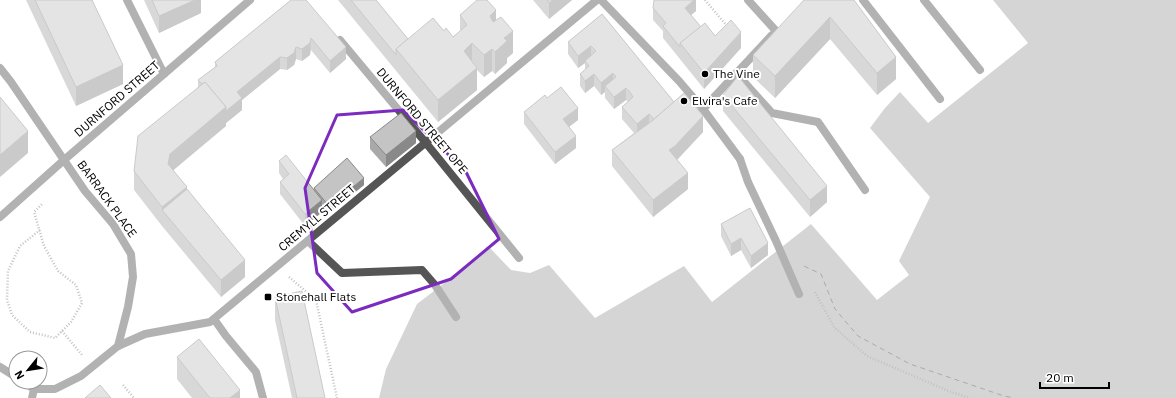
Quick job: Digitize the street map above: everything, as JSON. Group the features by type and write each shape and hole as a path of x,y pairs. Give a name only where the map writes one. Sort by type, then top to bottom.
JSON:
{"street":[{"path":"127,0 164,74"},
{"name":"DURNFORD STREET","path":"0,217 250,0"},
{"name":"CREMYLL STREET","path":"48,389 55,389 81,376 118,346 145,334 214,320 597,0"},
{"path":"601,0 679,81 703,109 740,159 748,182 799,294"},
{"path":"703,109 779,28 748,0"},
{"path":"863,0 940,99"},
{"path":"924,0 980,70"},
{"name":"DURNFORD STREET OPE","path":"336,36 426,143 519,258"},
{"name":"BARRACK PLACE","path":"0,68 12,82 85,191 113,224 131,254 133,277 128,307 118,346"},
{"path":"736,73 772,113 818,122 864,190"},
{"path":"308,241 342,273 422,270 435,285 456,317"},
{"path":"214,320 256,372 263,398"}],"path":[{"path":"705,0 729,28"},
{"path":"40,230 20,246 8,271 7,300 12,315 30,332 55,338 71,322 82,303 76,285 58,272 44,246 40,230 34,212 43,202"},
{"path":"276,267 316,300 336,398"},
{"path":"813,289 834,327 867,356 951,392 970,398"},
{"path":"62,331 92,368"},
{"path":"123,385 134,398"}],"highlighted area":[{"path":"403,110 466,172 499,239 451,279 352,312 317,273 305,188 337,115"}],"shaded area":[{"path":"993,0 1176,0 1176,398 379,398 386,369 417,304 490,248 511,270 530,273 549,265 595,318 684,266 712,302 811,224 877,300 909,275 899,261 930,197 870,128 885,108 900,92 928,123 1028,43"}],"building":[{"path":"35,0 92,0 123,65 76,87"},
{"path":"152,0 195,0 159,16"},
{"path":"291,0 306,0 346,47 330,61 311,38 310,43 302,49 296,47 294,53 287,58 280,57 237,92 242,98 226,111 226,107 205,82 202,84 198,80 217,66 215,62"},
{"path":"351,0 376,0 408,39 396,49 396,55"},
{"path":"477,0 487,0 496,10 490,16 493,22 501,17 513,31 504,38 507,41 495,52 492,49 484,55 472,43 464,51 477,68 438,100 396,49 433,18 444,31 446,28 453,37 467,25 460,15"},
{"path":"654,0 694,0 685,8 701,27 680,43 680,47 663,26 666,23 653,8"},
{"path":"804,0 854,0 896,57 877,73 830,17 775,76 753,55"},
{"path":"602,14 674,102 654,119 649,114 637,124 622,107 633,97 630,92 626,88 614,97 605,86 616,77 613,73 601,83 594,74 585,81 580,74 589,66 585,61 596,51 591,46 578,56 568,42"},
{"path":"731,20 741,32 704,73 680,43 705,23 715,36"},
{"path":"738,76 827,186 810,200 723,95"},
{"path":"205,82 226,107 170,154 168,164 187,187 162,207 134,171 138,136"},
{"path":"561,87 578,108 563,119 576,136 555,152 524,112 545,95 547,98"},
{"path":"684,93 703,116 675,146 669,150 688,173 653,200 612,150 652,121"},
{"path":"0,97 28,131 0,155"},
{"path":"401,113 416,131 386,155 370,137"},
{"path":"286,155 322,200 305,214 280,182 289,174 279,161"},
{"path":"347,158 364,178 329,206 314,188"},
{"path":"187,189 245,260 221,280 162,210"},
{"path":"750,208 768,243 751,256 741,238 731,244 721,224"},
{"path":"302,291 325,398 297,398 275,297"},
{"path":"199,339 240,390 230,398 210,398 177,357"},
{"path":"100,385 111,398 85,398"}],"ferry route":[{"path":"804,266 821,274 835,309 858,336 910,364 1004,396 1014,398"}],"place":[{"name":"The Vine","path":"705,74"},
{"name":"Elvira's Cafe","path":"684,101"},
{"name":"Stonehall Flats","path":"268,297"}]}
